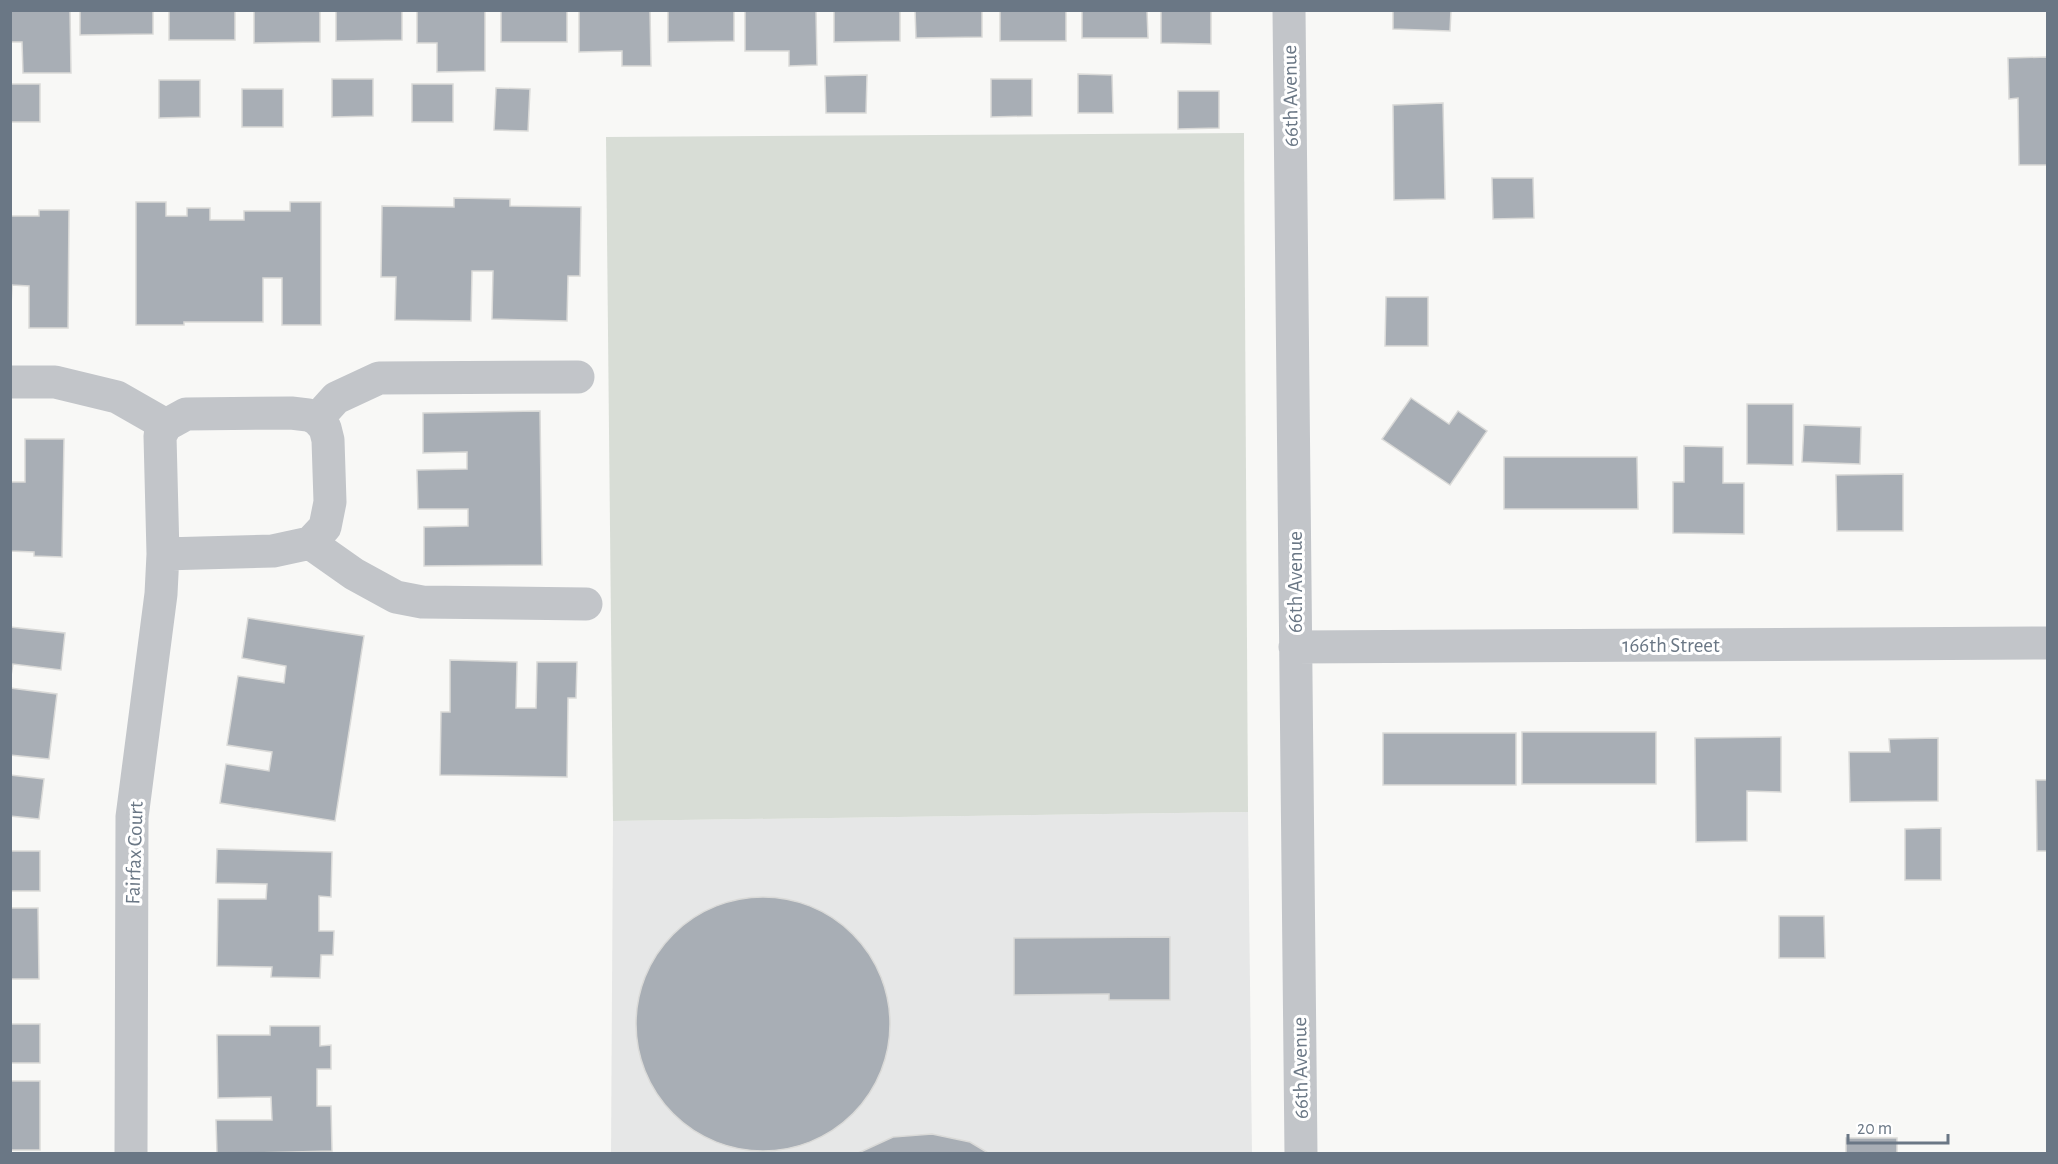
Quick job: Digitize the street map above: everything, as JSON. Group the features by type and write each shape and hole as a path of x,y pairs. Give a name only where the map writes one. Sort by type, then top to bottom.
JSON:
{"street":[{"name":"66th Avenue","path":"1289,10 1301,1154"},
{"path":"317,419 336,398 379,378 578,377"},
{"path":"10,382 55,382 117,397 166,426 186,414 291,412 317,419 325,428 328,440 330,502 325,527 310,543 273,551 163,554"},
{"name":"Fairfax Court","path":"131,1154 132,817 161,594 163,554 160,436 166,426"},
{"path":"310,543 354,574 396,597 405,599 422,602 586,604"},
{"name":"166th Street","path":"1295,646 2048,643"}],"shaded area":[{"path":"1244,133 1248,812 613,821 606,137"},
{"path":"1248,812 1252,1153 611,1154 613,821"}],"building":[{"path":"10,10 70,10 71,73 23,73 22,42 10,42"},
{"path":"80,10 153,10 153,34 80,35"},
{"path":"169,10 235,10 235,40 169,40"},
{"path":"254,10 320,10 320,42 254,43"},
{"path":"336,10 402,10 402,40 336,41"},
{"path":"417,10 485,10 485,71 437,72 437,43 417,43"},
{"path":"501,10 567,10 567,42 501,42"},
{"path":"579,10 650,10 651,66 622,66 622,51 579,52"},
{"path":"668,10 734,10 734,41 668,42"},
{"path":"745,10 816,10 817,65 789,66 789,51 745,51"},
{"path":"834,10 900,10 900,41 834,42"},
{"path":"915,10 982,10 982,37 916,38"},
{"path":"1000,10 1066,10 1066,41 1000,41"},
{"path":"1082,10 1147,10 1148,38 1082,38"},
{"path":"1161,10 1211,10 1211,44 1161,43"},
{"path":"1393,10 1451,10 1450,31 1393,29"},
{"path":"2048,57 2048,165 2019,165 2018,98 2009,99 2008,58"},
{"path":"1078,74 1112,75 1113,113 1078,113"},
{"path":"867,75 866,113 826,113 825,76"},
{"path":"332,79 373,79 373,116 332,117"},
{"path":"991,79 1032,79 1032,116 991,117"},
{"path":"159,80 200,80 200,117 159,118"},
{"path":"10,84 40,84 40,122 10,122"},
{"path":"412,84 453,84 453,122 412,122"},
{"path":"496,88 530,89 528,131 494,130"},
{"path":"242,89 283,89 283,127 242,127"},
{"path":"1178,91 1219,91 1219,128 1178,129"},
{"path":"1443,103 1445,199 1394,200 1393,105"},
{"path":"1492,178 1533,178 1534,218 1493,219"},
{"path":"454,198 510,199 510,206 581,207 580,276 568,276 567,321 492,319 493,271 472,271 471,321 395,320 396,277 381,277 382,206 454,207"},
{"path":"136,202 166,202 166,216 187,216 187,208 210,208 210,220 244,220 244,211 290,211 290,202 321,202 321,325 282,325 282,278 263,278 263,322 184,322 184,325 136,325"},
{"path":"39,210 69,210 68,328 29,328 29,286 12,285 10,328 10,216 39,216"},
{"path":"1386,297 1428,297 1428,346 1385,346"},
{"path":"1411,398 1449,424 1458,411 1487,431 1450,485 1382,439"},
{"path":"1747,404 1793,404 1793,465 1747,464"},
{"path":"540,411 542,565 424,566 424,527 468,526 468,509 418,509 417,470 467,469 467,452 423,453 423,413"},
{"path":"1804,425 1861,427 1860,464 1802,462"},
{"path":"25,439 64,439 62,557 34,556 34,552 10,551 10,482 25,482"},
{"path":"1684,446 1723,447 1723,483 1744,483 1744,534 1673,533 1673,482 1684,482"},
{"path":"1504,457 1637,457 1638,509 1504,509"},
{"path":"1903,474 1903,531 1837,531 1836,475"},
{"path":"248,618 364,636 335,821 220,803 226,764 269,771 272,752 227,745 238,676 284,683 286,666 242,658"},
{"path":"10,627 65,633 61,670 13,664 10,682"},
{"path":"450,660 517,662 516,708 536,708 537,662 577,662 576,698 568,698 567,777 440,775 441,712 450,712"},
{"path":"10,688 57,694 49,759 10,755"},
{"path":"1522,732 1656,732 1656,784 1522,784"},
{"path":"1383,733 1516,733 1516,785 1383,785"},
{"path":"1781,737 1781,792 1747,791 1747,841 1696,842 1695,738"},
{"path":"1938,738 1938,801 1850,802 1849,752 1890,752 1889,739"},
{"path":"10,775 44,779 39,819 10,816"},
{"path":"2036,780 2048,780 2048,851 2037,851"},
{"path":"1941,828 1941,880 1905,880 1905,829"},
{"path":"217,849 332,852 331,897 319,896 319,931 334,931 333,955 321,955 320,978 271,977 272,967 217,966 218,899 266,899 267,884 216,883"},
{"path":"10,851 40,851 40,891 10,891"},
{"path":"763,897 800,902 834,918 853,934 869,953 885,987 890,1024 885,1061 869,1095 853,1114 834,1130 800,1146 763,1151 726,1146 692,1130 673,1114 657,1095 641,1061 636,1024 641,987 657,953 673,934 692,918 726,902"},
{"path":"10,908 38,908 39,979 10,979"},
{"path":"1779,916 1824,916 1825,958 1779,958"},
{"path":"1170,937 1170,1000 1109,1000 1109,994 1014,995 1014,938"},
{"path":"10,1024 40,1024 40,1063 10,1063"},
{"path":"270,1026 320,1026 320,1046 331,1045 331,1069 317,1069 317,1106 331,1106 332,1151 217,1154 216,1120 272,1120 271,1097 218,1098 217,1035 270,1035"},
{"path":"10,1081 40,1081 40,1150 10,1150"},
{"path":"932,1134 970,1142 990,1154 856,1154 893,1137"},
{"path":"1846,1138 1897,1138 1897,1154 1846,1154"}]}
